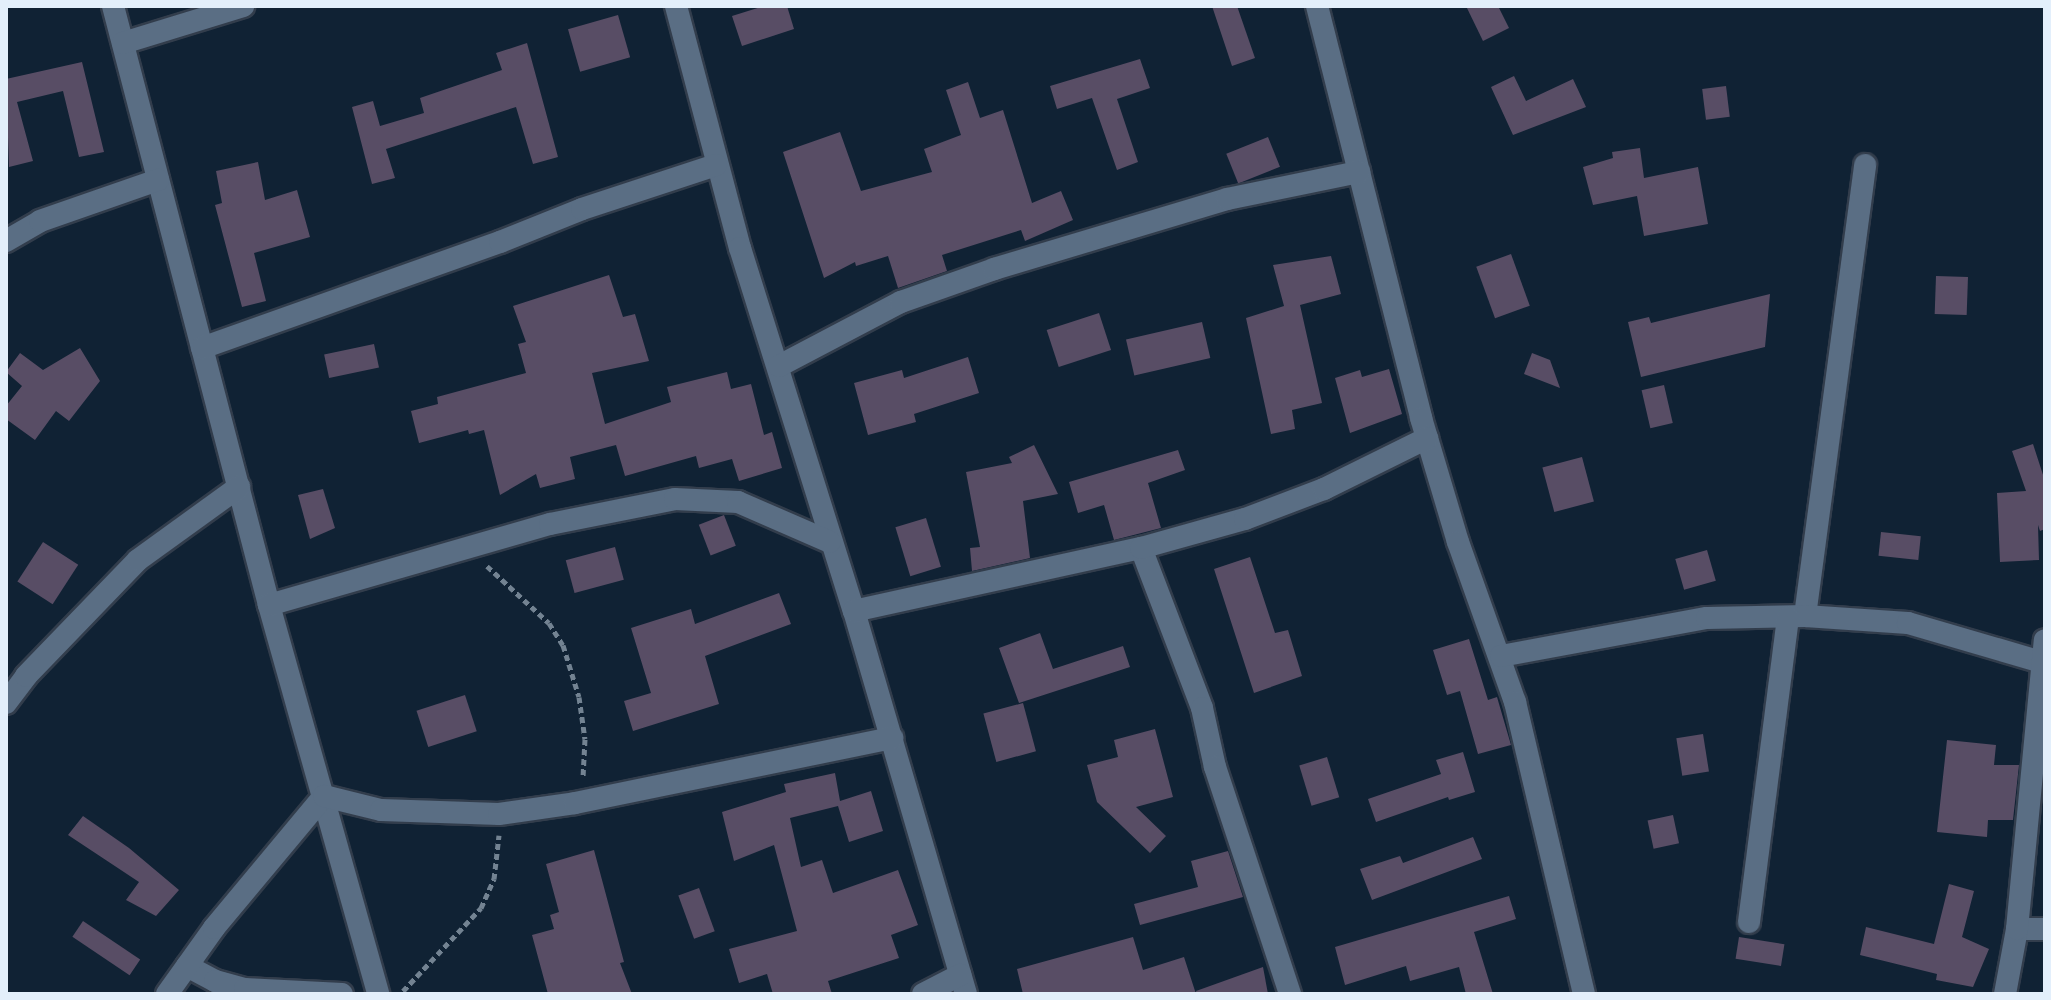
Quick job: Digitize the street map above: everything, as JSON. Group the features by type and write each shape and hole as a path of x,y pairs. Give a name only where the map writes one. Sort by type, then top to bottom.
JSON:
{"street":[{"path":"113,6 269,605 378,994"},
{"path":"123,43 243,6"},
{"path":"676,6 716,165 830,542 854,611 963,985 923,994"},
{"path":"1317,6 1427,438 1458,542 1501,656 1553,854 1584,994"},
{"path":"202,348 500,242 582,209 716,165"},
{"path":"1749,922 1865,165"},
{"path":"779,366 901,302 994,269 1227,199 1359,172"},
{"path":"6,241 40,221 158,180"},
{"path":"854,611 1141,548 1245,519 1324,489 1427,438"},
{"path":"6,703 26,676 138,560 239,487"},
{"path":"269,605 550,524 639,504 687,499 738,502 830,542"},
{"path":"1141,548 1202,708 1215,767 1290,994"},
{"path":"1501,656 1707,618 1797,616 1908,623 2041,662"},
{"path":"2005,994 2017,929 2045,640"},
{"path":"324,796 381,810 499,814 575,803 892,738"},
{"path":"167,994 214,928 324,796"},
{"path":"2017,929 2045,929"},
{"path":"187,966 215,981 245,989 342,994"}],"path":[{"path":"468,550 520,594 556,631 563,645 579,697 585,739 583,779 575,803"},
{"path":"398,994 481,908 496,867 499,814"}],"building":[{"path":"764,6 787,6 794,29 742,46 732,16"},
{"path":"1212,6 1237,6 1255,58 1232,66"},
{"path":"1466,6 1498,6 1509,28 1483,41"},
{"path":"618,15 630,57 580,72 568,29"},
{"path":"527,43 558,157 533,164 516,107 386,149 395,178 372,184 352,107 373,101 380,126 424,113 420,98 502,70 496,53"},
{"path":"1140,59 1150,88 1117,99 1138,162 1117,170 1092,98 1057,109 1050,86"},
{"path":"82,62 104,152 79,157 63,91 17,102 33,161 9,167 6,79"},
{"path":"1514,76 1526,101 1573,79 1586,107 1513,135 1491,87"},
{"path":"968,82 980,118 1003,110 1032,203 1061,191 1073,220 1025,241 1021,230 942,255 947,271 898,288 888,256 856,266 855,262 824,278 783,152 840,132 861,191 932,172 924,149 961,135 946,90"},
{"path":"1726,86 1730,117 1706,120 1702,89"},
{"path":"1268,137 1280,167 1238,184 1226,154"},
{"path":"1640,148 1644,178 1698,167 1708,224 1644,236 1637,196 1593,205 1583,167 1613,158 1612,152"},
{"path":"258,162 265,200 297,190 310,237 254,253 266,301 242,307 215,205 222,203 216,171"},
{"path":"1511,254 1530,306 1495,318 1476,267"},
{"path":"1331,256 1341,294 1300,305 1322,403 1292,410 1295,429 1271,434 1246,318 1284,306 1273,265"},
{"path":"609,275 623,317 635,314 649,361 592,373 605,424 671,402 667,387 727,372 731,389 751,384 764,435 772,432 782,468 739,481 732,459 699,468 696,456 625,476 616,445 570,457 575,479 540,488 536,474 500,495 484,430 469,434 468,430 419,443 411,411 438,404 437,397 526,373 518,344 526,342 513,306"},
{"path":"1936,276 1968,277 1967,315 1935,314"},
{"path":"1770,294 1765,347 1641,377 1628,322 1649,317 1651,323"},
{"path":"1099,313 1111,350 1059,367 1047,330"},
{"path":"1202,322 1210,358 1134,376 1126,340"},
{"path":"374,344 379,367 329,378 324,355"},
{"path":"80,348 100,381 69,421 56,411 35,440 6,419 6,406 22,386 6,372 20,353 43,370"},
{"path":"1532,353 1550,360 1560,388 1524,374"},
{"path":"968,357 979,393 914,414 916,422 868,435 854,383 902,370 904,378"},
{"path":"1389,369 1402,414 1350,433 1335,378 1360,370 1362,377"},
{"path":"1664,385 1673,423 1650,428 1642,390"},
{"path":"2033,444 2045,481 2045,529 2040,531 2038,525 2039,560 2000,562 1997,493 2026,491 2012,451"},
{"path":"1034,445 1058,494 1023,501 1030,558 972,571 970,548 980,547 966,472 1012,463 1009,457"},
{"path":"1178,450 1185,470 1148,483 1161,528 1114,540 1104,505 1078,513 1069,482"},
{"path":"1582,457 1594,501 1554,512 1542,468"},
{"path":"323,489 335,528 310,539 298,495"},
{"path":"724,515 736,546 711,555 699,525"},
{"path":"926,518 941,567 910,576 895,527"},
{"path":"1881,532 1921,536 1918,560 1878,556"},
{"path":"43,542 78,565 53,604 17,581"},
{"path":"615,547 624,580 575,593 566,560"},
{"path":"1707,550 1716,581 1684,590 1675,559"},
{"path":"1250,557 1275,633 1288,630 1302,676 1254,693 1214,569"},
{"path":"779,593 791,624 705,656 719,704 633,731 624,701 651,693 631,628 691,609 695,624"},
{"path":"1040,633 1053,669 1123,646 1130,667 1019,703 999,648"},
{"path":"1469,639 1488,700 1497,697 1511,745 1478,754 1460,691 1447,695 1433,650"},
{"path":"465,695 477,731 428,747 416,711"},
{"path":"1023,703 1036,751 996,762 983,714"},
{"path":"1155,729 1173,797 1136,807 1166,836 1150,853 1097,802 1087,765 1118,757 1114,740"},
{"path":"1703,734 1709,772 1682,776 1676,738"},
{"path":"1947,740 1996,745 1994,765 2019,765 2013,820 1988,820 1987,837 1937,832"},
{"path":"1463,752 1475,792 1449,800 1448,797 1376,822 1368,799 1441,774 1436,760"},
{"path":"1327,757 1339,797 1312,806 1299,765"},
{"path":"835,773 840,801 871,791 883,831 849,842 838,806 790,818 801,867 822,860 833,893 898,870 918,925 891,935 899,958 828,981 832,994 773,994 767,974 739,983 729,949 797,931 774,845 734,861 722,812 786,792 784,784"},
{"path":"1673,815 1679,843 1654,849 1648,820"},
{"path":"83,816 129,848 179,890 156,916 126,900 139,882 68,835"},
{"path":"1473,837 1482,859 1372,900 1360,869 1400,856 1403,863"},
{"path":"594,850 624,962 620,963 632,994 548,994 532,935 554,929 550,915 559,912 546,864"},
{"path":"1228,851 1243,897 1140,925 1134,904 1198,887 1191,861"},
{"path":"1949,884 1974,891 1962,937 1989,949 1973,987 1936,980 1937,974 1860,955 1866,927 1934,944"},
{"path":"699,888 715,931 694,939 678,896"},
{"path":"1509,896 1516,919 1474,932 1493,994 1466,994 1459,967 1410,981 1406,966 1345,985 1335,947"},
{"path":"83,921 140,960 130,975 72,937"},
{"path":"1133,937 1143,970 1184,957 1196,994 1023,994 1017,969"},
{"path":"1739,937 1784,944 1781,966 1736,959"},
{"path":"1263,967 1268,994 1197,994 1196,991"}]}
